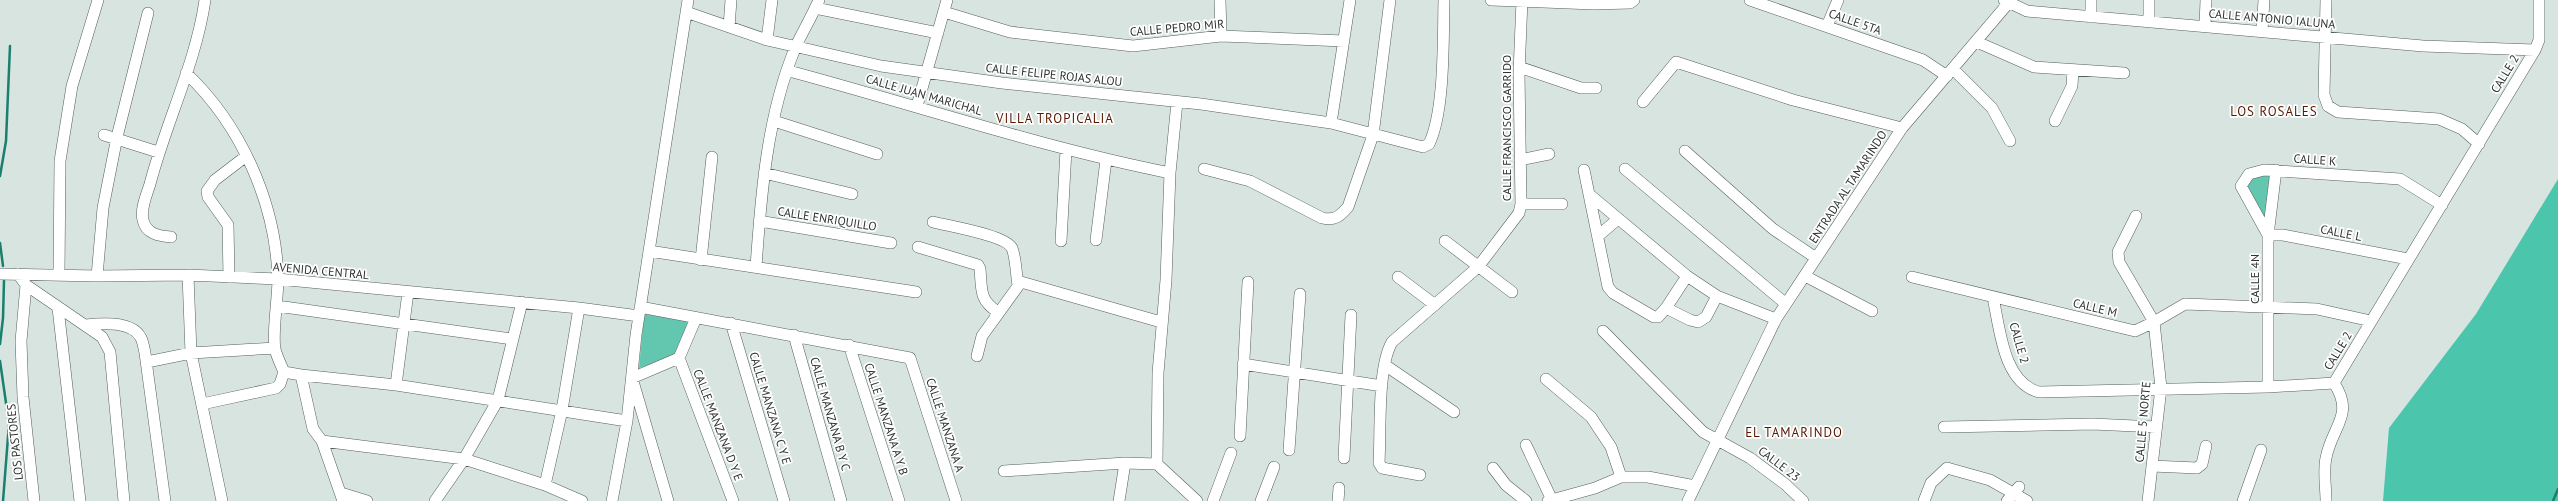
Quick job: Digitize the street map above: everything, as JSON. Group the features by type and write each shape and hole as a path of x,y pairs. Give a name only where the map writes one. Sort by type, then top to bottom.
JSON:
{"street":[{"path":"59,274 60,161 72,86 98,0"},
{"path":"171,237 152,234 143,221 142,215 158,152 186,73 203,18 206,0"},
{"path":"612,501 627,421 640,311 688,0"},
{"path":"729,27 732,0"},
{"path":"767,40 772,0"},
{"path":"917,106 947,0"},
{"path":"1220,0 1221,36"},
{"path":"1331,123 1350,0"},
{"path":"1204,169 1250,181 1310,213 1332,220 1340,216 1348,207 1373,135 1390,0"},
{"name":"CALLE FELIPE ROJAS ALOU","path":"686,12 767,40 881,66 926,74 1177,102 1331,123 1423,147 1429,144 1433,135 1442,76 1444,0"},
{"path":"1491,0 1630,3 1634,0"},
{"name":"CALLE FRANCISCO GARRIDO","path":"1420,475 1382,468 1380,466 1382,386 1386,352 1392,342 1478,266 1519,213 1521,204 1519,68 1522,0"},
{"name":"CALLE 5TA","path":"1750,0 1923,60 1950,72 1992,108 2010,141"},
{"path":"1827,26 1838,0"},
{"path":"2091,0 2091,16"},
{"path":"2149,0 2149,22"},
{"path":"2205,26 2206,0"},
{"path":"2262,31 2264,0"},
{"path":"2326,0 2324,95 2328,106 2338,112 2439,119 2462,129 2479,144"},
{"name":"CALLE 2","path":"1993,298 2008,359 2015,376 2029,389 2039,392 2161,388 2268,387 2334,383 2535,50 2538,40 2539,0"},
{"name":"CALLE ANTONIO IALUNA","path":"2008,1 2028,11 2423,46 2535,50"},
{"name":"ENTRADA AL TAMARINDO","path":"1688,501 1716,439 1776,319 1902,128 1977,42 2008,1"},
{"path":"756,267 764,173 774,122 796,47 817,4 938,33"},
{"name":"CALLE PEDRO MIR","path":"944,12 1010,32 1134,46 1221,36 1344,41"},
{"path":"97,276 103,208 116,137 148,13"},
{"path":"1977,42 2034,67 2124,73"},
{"path":"1643,102 1676,62 1793,100 1902,128"},
{"path":"1519,68 1581,88 1596,88"},
{"path":"2055,121 2072,86 2073,70"},
{"name":"CALLE JUAN MARICHAL","path":"788,71 917,106 1066,150 1170,173"},
{"path":"186,73 217,106 245,157 265,198 275,246 278,279 275,348 284,372 280,384 276,388 202,404"},
{"path":"1156,464 1161,322 1166,280 1170,173 1177,102"},
{"path":"774,122 877,154"},
{"path":"104,135 116,137 158,152"},
{"path":"1061,241 1066,150"},
{"path":"1685,151 1773,229 1816,258"},
{"path":"1520,160 1549,154"},
{"path":"228,276 228,225 223,215 208,196 208,191 212,183 245,157"},
{"path":"701,260 712,157"},
{"path":"1096,240 1106,160"},
{"path":"1625,169 1786,304"},
{"path":"1584,170 1608,288 1613,293 1654,317 1662,314 1687,276"},
{"name":"CALLE K","path":"2268,236 2241,186 2250,174 2264,170 2400,179 2442,205"},
{"name":"CALLE 4N","path":"2268,387 2268,236 2276,170"},
{"path":"764,173 852,194"},
{"path":"1590,195 1687,276 1717,296 1776,319"},
{"path":"1521,204 1562,204"},
{"path":"2136,216 2118,252 2119,262 2154,322"},
{"path":"1598,236 1618,219"},
{"name":"CALLE ENRIQUILLO","path":"759,221 891,243"},
{"path":"933,222 995,238 1008,245 1012,251 1018,285"},
{"name":"CALLE L","path":"2268,236 2283,235 2408,259"},
{"path":"1444,241 1512,292"},
{"path":"918,247 979,267 983,300 987,305 998,312"},
{"path":"649,251 916,292"},
{"name":"AVENIDA CENTRAL","path":"0,274 59,274 97,276 188,274 228,276 278,279 579,308 640,311 731,323 910,358"},
{"path":"18,274 26,285 102,337 110,352 124,501"},
{"path":"188,274 191,354 222,501"},
{"path":"1805,276 1872,311"},
{"name":"CALLE M","path":"1912,277 1993,298 2135,331 2185,304 2317,309 2371,321"},
{"path":"1398,278 1435,305"},
{"path":"978,356 980,340 998,312 1018,285 1022,282 1161,322"},
{"path":"1240,436 1248,282"},
{"name":"LOS PASTORES","path":"26,285 21,340 23,397 34,501"},
{"path":"396,385 408,292"},
{"path":"1289,450 1300,294"},
{"path":"1666,308 1690,320 1698,322 1706,317 1717,296"},
{"path":"435,501 464,459 498,400 522,302"},
{"path":"277,306 512,339"},
{"path":"58,308 80,501"},
{"path":"545,485 562,410 579,308"},
{"path":"1344,458 1351,315"},
{"path":"632,378 679,358 696,318"},
{"name":"CALLE 5 NORTE","path":"2148,501 2161,388 2154,322"},
{"path":"86,325 102,323 131,328 141,337 147,362 165,501"},
{"name":"CALLE MANZANA C Y E","path":"731,323 784,501"},
{"name":"CALLE 23","path":"1603,331 1703,432 1750,458 1786,484 1803,501"},
{"name":"CALLE MANZANA B Y C","path":"794,335 841,501"},
{"name":"CALLE MANZANA A Y B","path":"849,346 899,501"},
{"path":"147,362 191,354 275,348"},
{"name":"CALLE MANZANA D Y E","path":"679,358 733,501"},
{"name":"CALLE MANZANA A","path":"910,358 956,501"},
{"path":"1243,364 1382,386"},
{"path":"1385,365 1454,412"},
{"path":"284,372 396,385 627,421"},
{"path":"300,375 313,429 322,441 335,483 342,497 367,501"},
{"path":"632,378 668,501"},
{"path":"1546,379 1591,417 1611,447 1621,477"},
{"path":"2326,501 2326,456 2344,410 2344,401 2334,383"},
{"path":"1944,427 2093,424 2156,427"},
{"path":"322,441 464,459 545,485 582,501"},
{"path":"1526,445 1550,501 1595,488 1621,477 1648,477 1695,486"},
{"path":"2152,466 2197,468 2202,464 2206,446"},
{"path":"2243,501 2261,450"},
{"path":"1213,501 1231,453"},
{"path":"1119,501 1125,463"},
{"path":"1004,471 1125,463 1156,464 1197,501"},
{"path":"1261,501 1274,467"},
{"path":"1493,468 1506,485 1526,501"},
{"path":"1924,501 1931,483 1947,468 1970,473 1990,480 2012,494 2027,501"},
{"path":"1338,501 1339,488"}],"green space":[{"path":"2265,173 2272,174 2266,229 2244,186 2250,178"},
{"path":"2558,179 2558,501 2383,501 2389,428 2476,314"},
{"path":"644,314 690,321 676,356 639,368"}],"waterway":[{"path":"0,176 6,141 10,46"},
{"path":"0,243 3,266"},
{"path":"0,344 3,318 4,281"},
{"path":"0,361 9,424 3,501"},
{"path":"2553,501 2558,489"}],"district":[{"name":"LOS ROSALES","path":"2274,111"},
{"name":"VILLA TROPICALIA","path":"1055,118"},
{"name":"EL TAMARINDO","path":"1794,432"}]}
